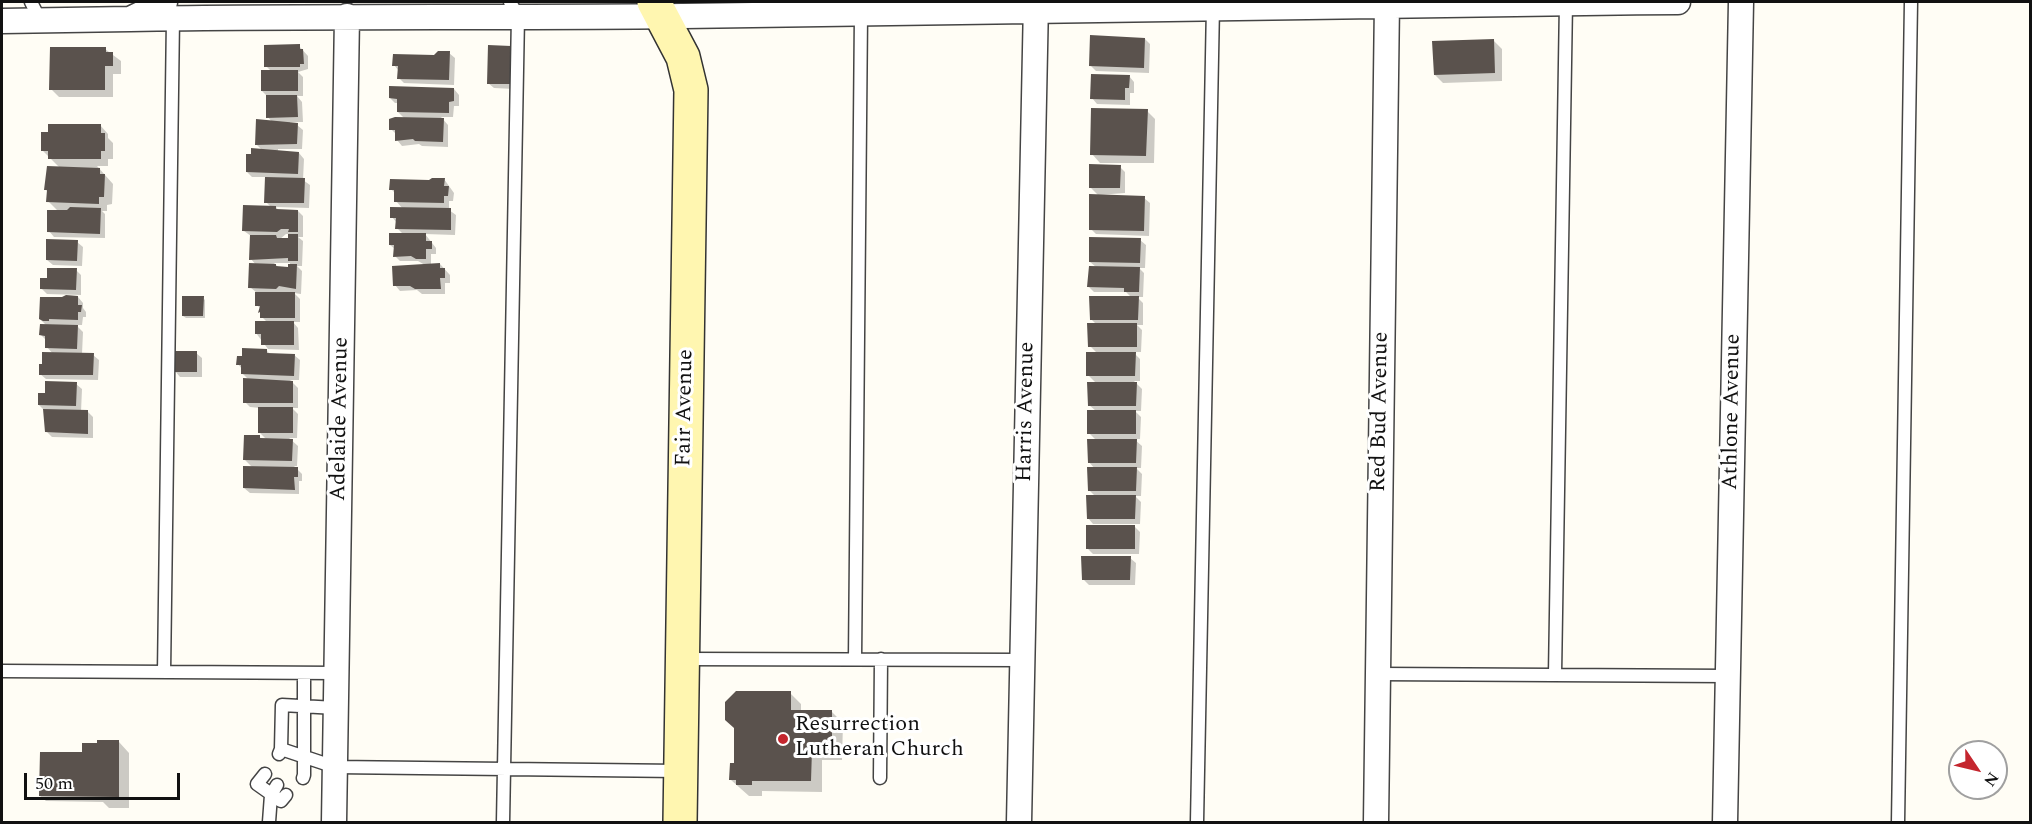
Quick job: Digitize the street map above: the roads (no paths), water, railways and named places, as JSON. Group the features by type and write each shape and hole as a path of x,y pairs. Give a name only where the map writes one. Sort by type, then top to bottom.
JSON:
{"street":[{"path":"2,21 35,11 130,19 169,10 347,16 514,9 808,8 861,14 1036,6 1678,2"},
{"name":"Athlone Avenue","path":"1725,822 1741,2"},
{"name":"Red Bud Avenue","path":"1376,822 1387,3"},
{"name":"Harris Avenue","path":"1019,822 1036,6"},
{"name":"Fair Avenue","path":"658,9 684,57 691,90 680,822"},
{"name":"Adelaide Avenue","path":"334,822 347,16"}],"lane":[{"path":"1555,674 1566,2"},
{"path":"1898,822 1911,2"},
{"path":"1197,822 1213,4"},
{"path":"503,822 514,9"},
{"path":"164,672 169,10"},
{"path":"855,659 861,14"},
{"path":"682,659 1022,660"},
{"path":"880,778 881,659"},
{"path":"2,671 337,673"},
{"path":"303,778 296,758 303,706 304,673"},
{"path":"1378,674 1728,676"},
{"path":"336,708 282,705 280,751 296,758 335,767 681,771"},
{"path":"265,774 257,784 274,790 281,801 286,795"},
{"path":"269,822 274,790"}],"place":[{"name":"Resurrection Lutheran Church","path":"783,739"}]}
